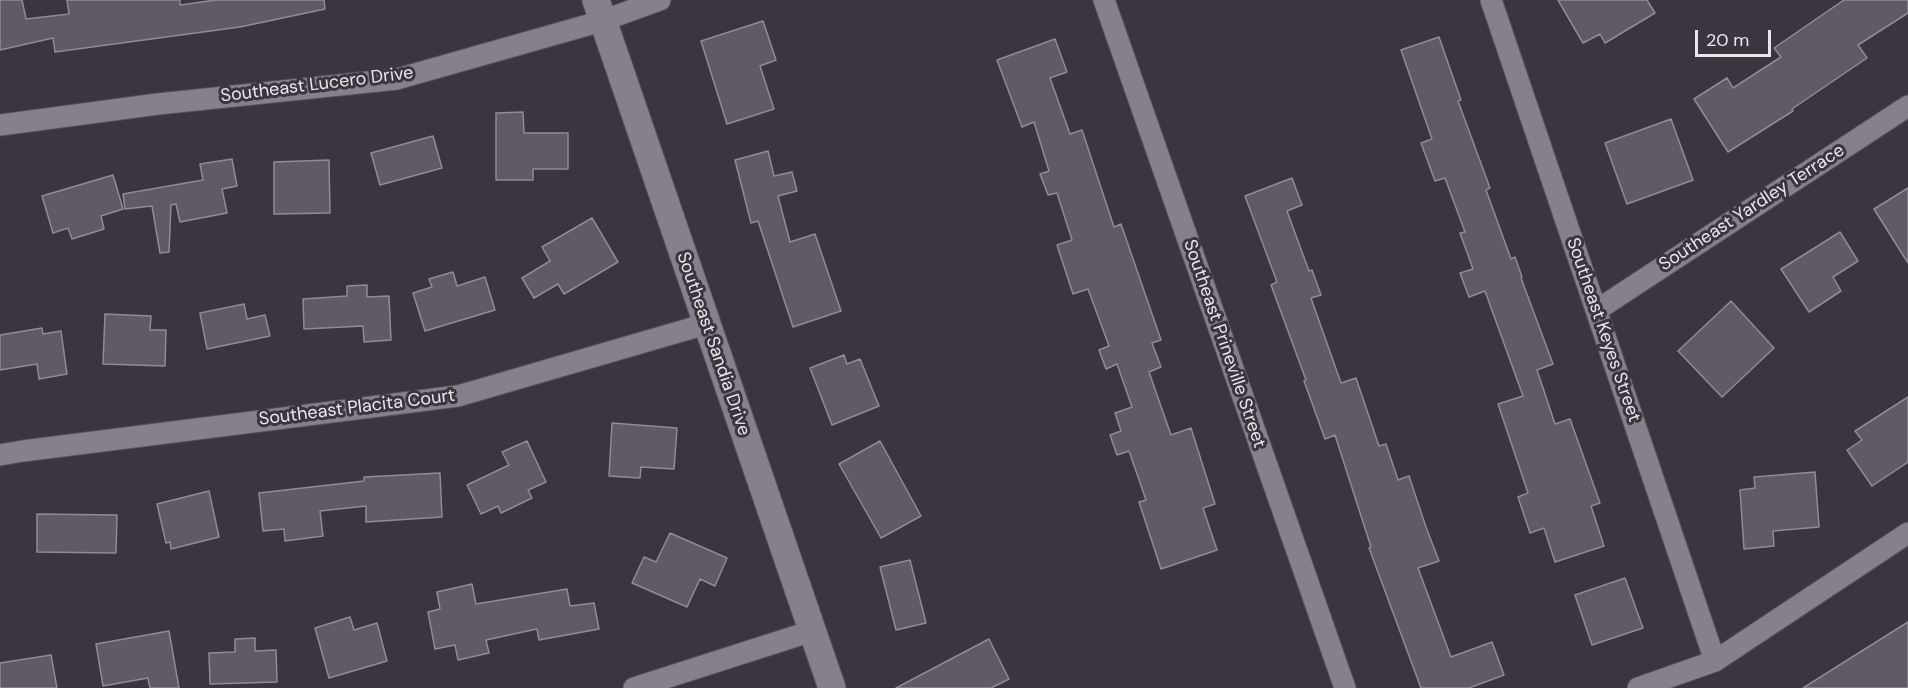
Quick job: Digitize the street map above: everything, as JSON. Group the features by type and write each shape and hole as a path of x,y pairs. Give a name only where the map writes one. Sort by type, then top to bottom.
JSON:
{"street":[{"name":"Southeast Lucero Drive","path":"0,125 158,104 397,79 599,10 660,0"},
{"name":"Southeast Prineville Street","path":"1104,0 1345,688"},
{"name":"Southeast Keyes Street","path":"1491,0 1715,661"},
{"name":"Southeast Sandia Drive","path":"599,10 832,688"},
{"name":"Southeast Yardley Terrace","path":"1596,310 1908,106"},
{"name":"Southeast Placita Court","path":"0,455 458,396 706,324"},
{"path":"1638,688 1715,661 1908,533"},
{"path":"634,688 812,631"}],"building":[{"path":"0,0 22,0 26,19 69,14 67,0 180,0 180,5 216,0 324,0 325,9 240,27 55,52 53,38 0,50"},
{"path":"1558,0 1647,0 1655,13 1605,43 1600,34 1583,43"},
{"path":"1844,0 1908,0 1908,13 1858,45 1867,58 1792,109 1793,111 1728,152 1694,99 1727,78 1733,88 1781,57 1774,48"},
{"path":"763,21 776,60 760,66 774,109 727,124 701,41"},
{"path":"1439,37 1461,100 1458,101 1490,188 1486,190 1511,259 1515,257 1553,364 1537,370 1555,424 1570,419 1600,503 1591,506 1604,546 1555,562 1544,528 1530,533 1518,497 1528,493 1498,404 1523,396 1485,291 1469,297 1460,273 1473,269 1460,233 1465,232 1445,178 1435,181 1421,143 1432,139 1401,50"},
{"path":"1055,39 1067,72 1050,78 1070,134 1082,130 1114,227 1121,224 1161,340 1152,343 1161,367 1149,372 1171,435 1191,428 1215,504 1203,508 1217,550 1161,569 1139,502 1146,500 1129,451 1117,455 1110,435 1121,431 1115,413 1132,407 1117,364 1106,369 1099,350 1109,346 1088,289 1073,294 1057,245 1072,240 1057,193 1048,195 1040,174 1049,171 1034,122 1022,127 997,60"},
{"path":"523,112 524,133 568,133 568,169 533,169 533,180 496,180 496,113"},
{"path":"1671,119 1693,180 1627,204 1605,143"},
{"path":"433,136 442,168 380,185 371,153"},
{"path":"768,151 774,176 792,172 797,191 778,196 790,242 815,234 841,311 793,327 758,221 751,223 735,160"},
{"path":"232,159 237,186 222,189 227,213 180,222 176,204 171,205 169,252 160,253 152,206 125,209 123,194 203,180 200,164"},
{"path":"329,160 330,213 274,214 274,162"},
{"path":"113,175 123,209 101,216 104,229 72,239 68,228 53,233 42,196"},
{"path":"1292,178 1302,205 1287,211 1309,271 1312,270 1321,295 1311,298 1341,383 1356,378 1379,446 1386,444 1398,480 1409,476 1439,561 1418,568 1451,657 1492,642 1504,675 1469,688 1421,688 1369,548 1371,547 1335,435 1325,439 1304,381 1306,380 1271,285 1277,282 1245,196"},
{"path":"1908,188 1908,263 1874,209"},
{"path":"592,218 618,262 564,294 558,284 534,298 522,278 550,261 542,247"},
{"path":"1840,232 1858,261 1833,277 1841,291 1809,312 1781,269"},
{"path":"453,272 457,286 485,277 495,310 425,331 413,293 432,287 429,279"},
{"path":"367,285 367,297 389,296 391,340 364,342 363,326 304,329 303,299 347,296 347,286"},
{"path":"1731,301 1774,348 1722,397 1678,351"},
{"path":"244,304 247,319 265,315 270,336 207,349 200,313"},
{"path":"105,314 151,316 150,330 166,330 165,366 103,364"},
{"path":"42,328 43,334 61,331 67,374 39,379 37,364 0,370 0,335"},
{"path":"844,355 847,364 860,359 879,406 832,425 810,368"},
{"path":"1908,397 1908,462 1872,486 1847,450 1862,440 1855,431"},
{"path":"612,423 677,428 674,469 641,467 640,478 609,476"},
{"path":"527,441 546,482 528,490 532,498 501,513 498,506 481,514 467,485 509,465 502,452"},
{"path":"880,441 921,516 881,538 839,464"},
{"path":"1815,472 1819,527 1773,531 1774,546 1744,549 1740,490 1755,488 1754,477"},
{"path":"440,473 442,517 366,522 366,506 320,511 323,536 285,541 284,529 263,531 259,493 364,481 364,477"},
{"path":"209,491 219,537 171,549 170,542 166,543 157,504"},
{"path":"37,514 117,515 116,553 37,552"},
{"path":"670,533 727,558 715,586 700,579 687,607 632,583 644,557 656,562"},
{"path":"910,560 926,623 896,630 880,567"},
{"path":"1625,578 1643,628 1592,645 1575,595"},
{"path":"472,584 476,604 567,589 570,606 594,603 599,629 539,640 537,629 486,640 489,653 458,660 455,645 435,649 428,612 440,609 437,592"},
{"path":"350,617 354,630 377,623 387,661 329,678 315,628"},
{"path":"1908,622 1908,688 1803,688"},
{"path":"169,631 179,688 150,688 148,678 103,686 96,644"},
{"path":"255,638 255,651 276,650 277,682 210,684 209,653 235,652 235,639"},
{"path":"989,639 1009,679 991,688 896,688"},
{"path":"51,655 57,688 0,688 0,663"}]}
